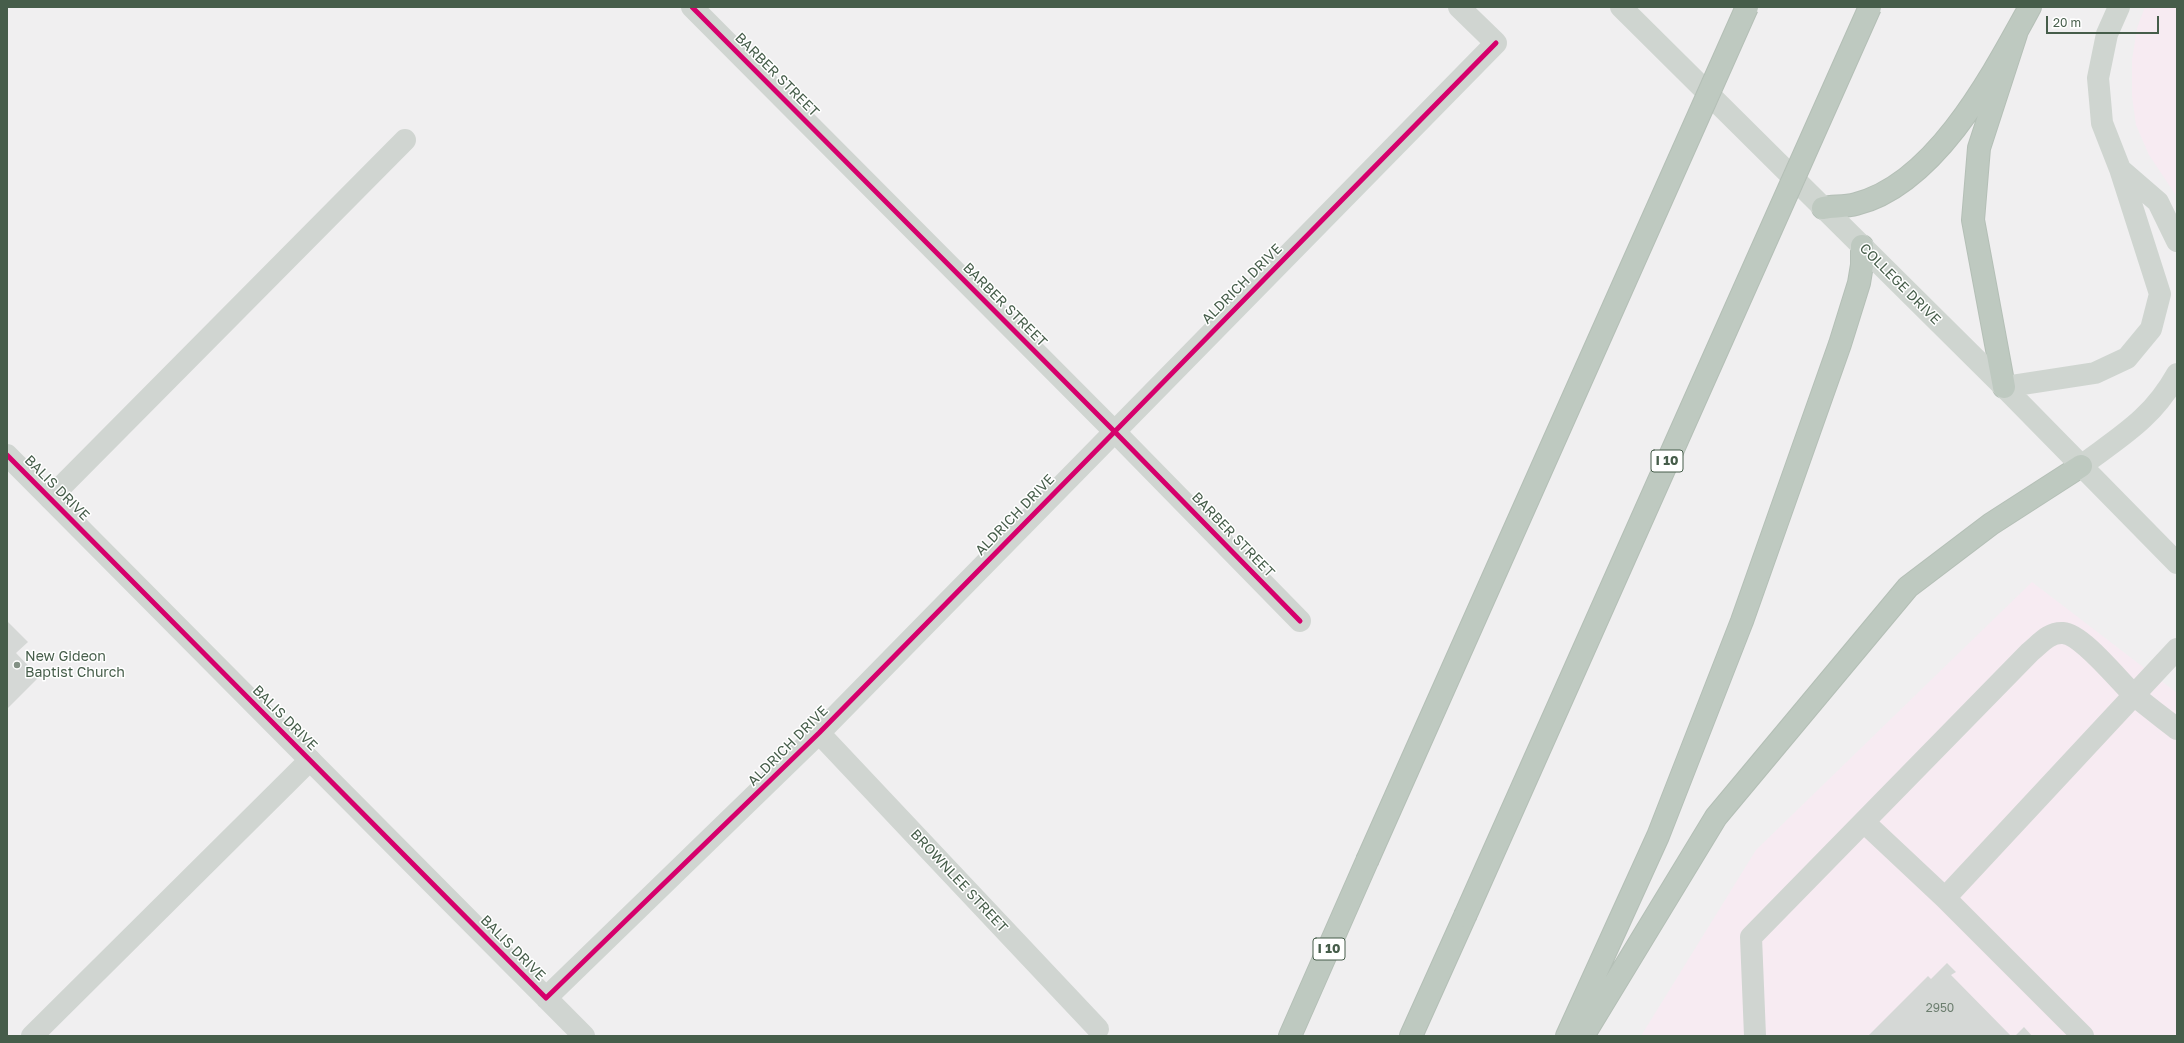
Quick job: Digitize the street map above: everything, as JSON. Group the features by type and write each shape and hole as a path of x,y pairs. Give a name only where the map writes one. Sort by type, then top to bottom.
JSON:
{"highway":[{"name":"I 10","path":"1290,1036 1747,7"},
{"name":"I 10","path":"1411,1036 1870,7"},
{"path":"1823,208 1855,204 1874,198 1892,188 1917,169 1938,150 1961,122 2016,34 2030,7"},
{"path":"2004,387 1973,220 1979,148 2016,34"},
{"path":"1567,1036 1658,836 1742,621 1840,344 1859,283 1862,265 1862,246"},
{"path":"1583,1036 1716,817 1908,587 1991,524 2081,466"}],"street":[{"name":"BARBER STREET","path":"692,7 1114,431 1300,621"},
{"name":"ALDRICH DRIVE","path":"546,998 819,733 1496,43 1459,7"},
{"name":"COLLEGE DRIVE","path":"1621,7 2004,387 2177,563"},
{"path":"2004,387 2095,373 2127,358 2151,329 2160,294 2120,169 2102,123 2098,78 2107,34 2119,7"},
{"path":"50,498 405,140"},
{"path":"2120,169 2158,202 2177,222"},
{"path":"2158,202 2177,241"},
{"path":"2081,466 2145,418 2166,394 2177,374"},
{"name":"BALIS DRIVE","path":"7,455 584,1036"},
{"path":"1755,1036 1751,937 2030,652 2049,636 2064,633 2074,637 2085,645 2134,695 2177,729"},
{"path":"1945,898 2177,649"},
{"name":"BROWNLEE STREET","path":"819,733 1099,1033"},
{"path":"32,1036 310,760"},
{"path":"1864,822 1945,898 2083,1036"}],"shaded area":[{"path":"2145,7 2177,7 2177,197 2149,155 2136,125 2132,96 2132,60 2137,28"},
{"path":"2032,582 2177,693 2177,1036 1641,1036 1756,850"}],"building":[{"name":"New Gideon Baptist Church","path":"7,621 28,642 16,653 39,677 7,709"},
{"path":"1947,963 1956,972 1951,975 2011,1036 1868,1036 1928,976 1931,979"},
{"path":"2024,1027 2032,1036 2015,1036"}],"cycle path":[{"path":"692,7 1114,431 1300,621"},
{"path":"7,455 546,998 819,733 1496,43"}],"place":[{"name":"New Gideon Baptist Church","path":"17,665"}]}
